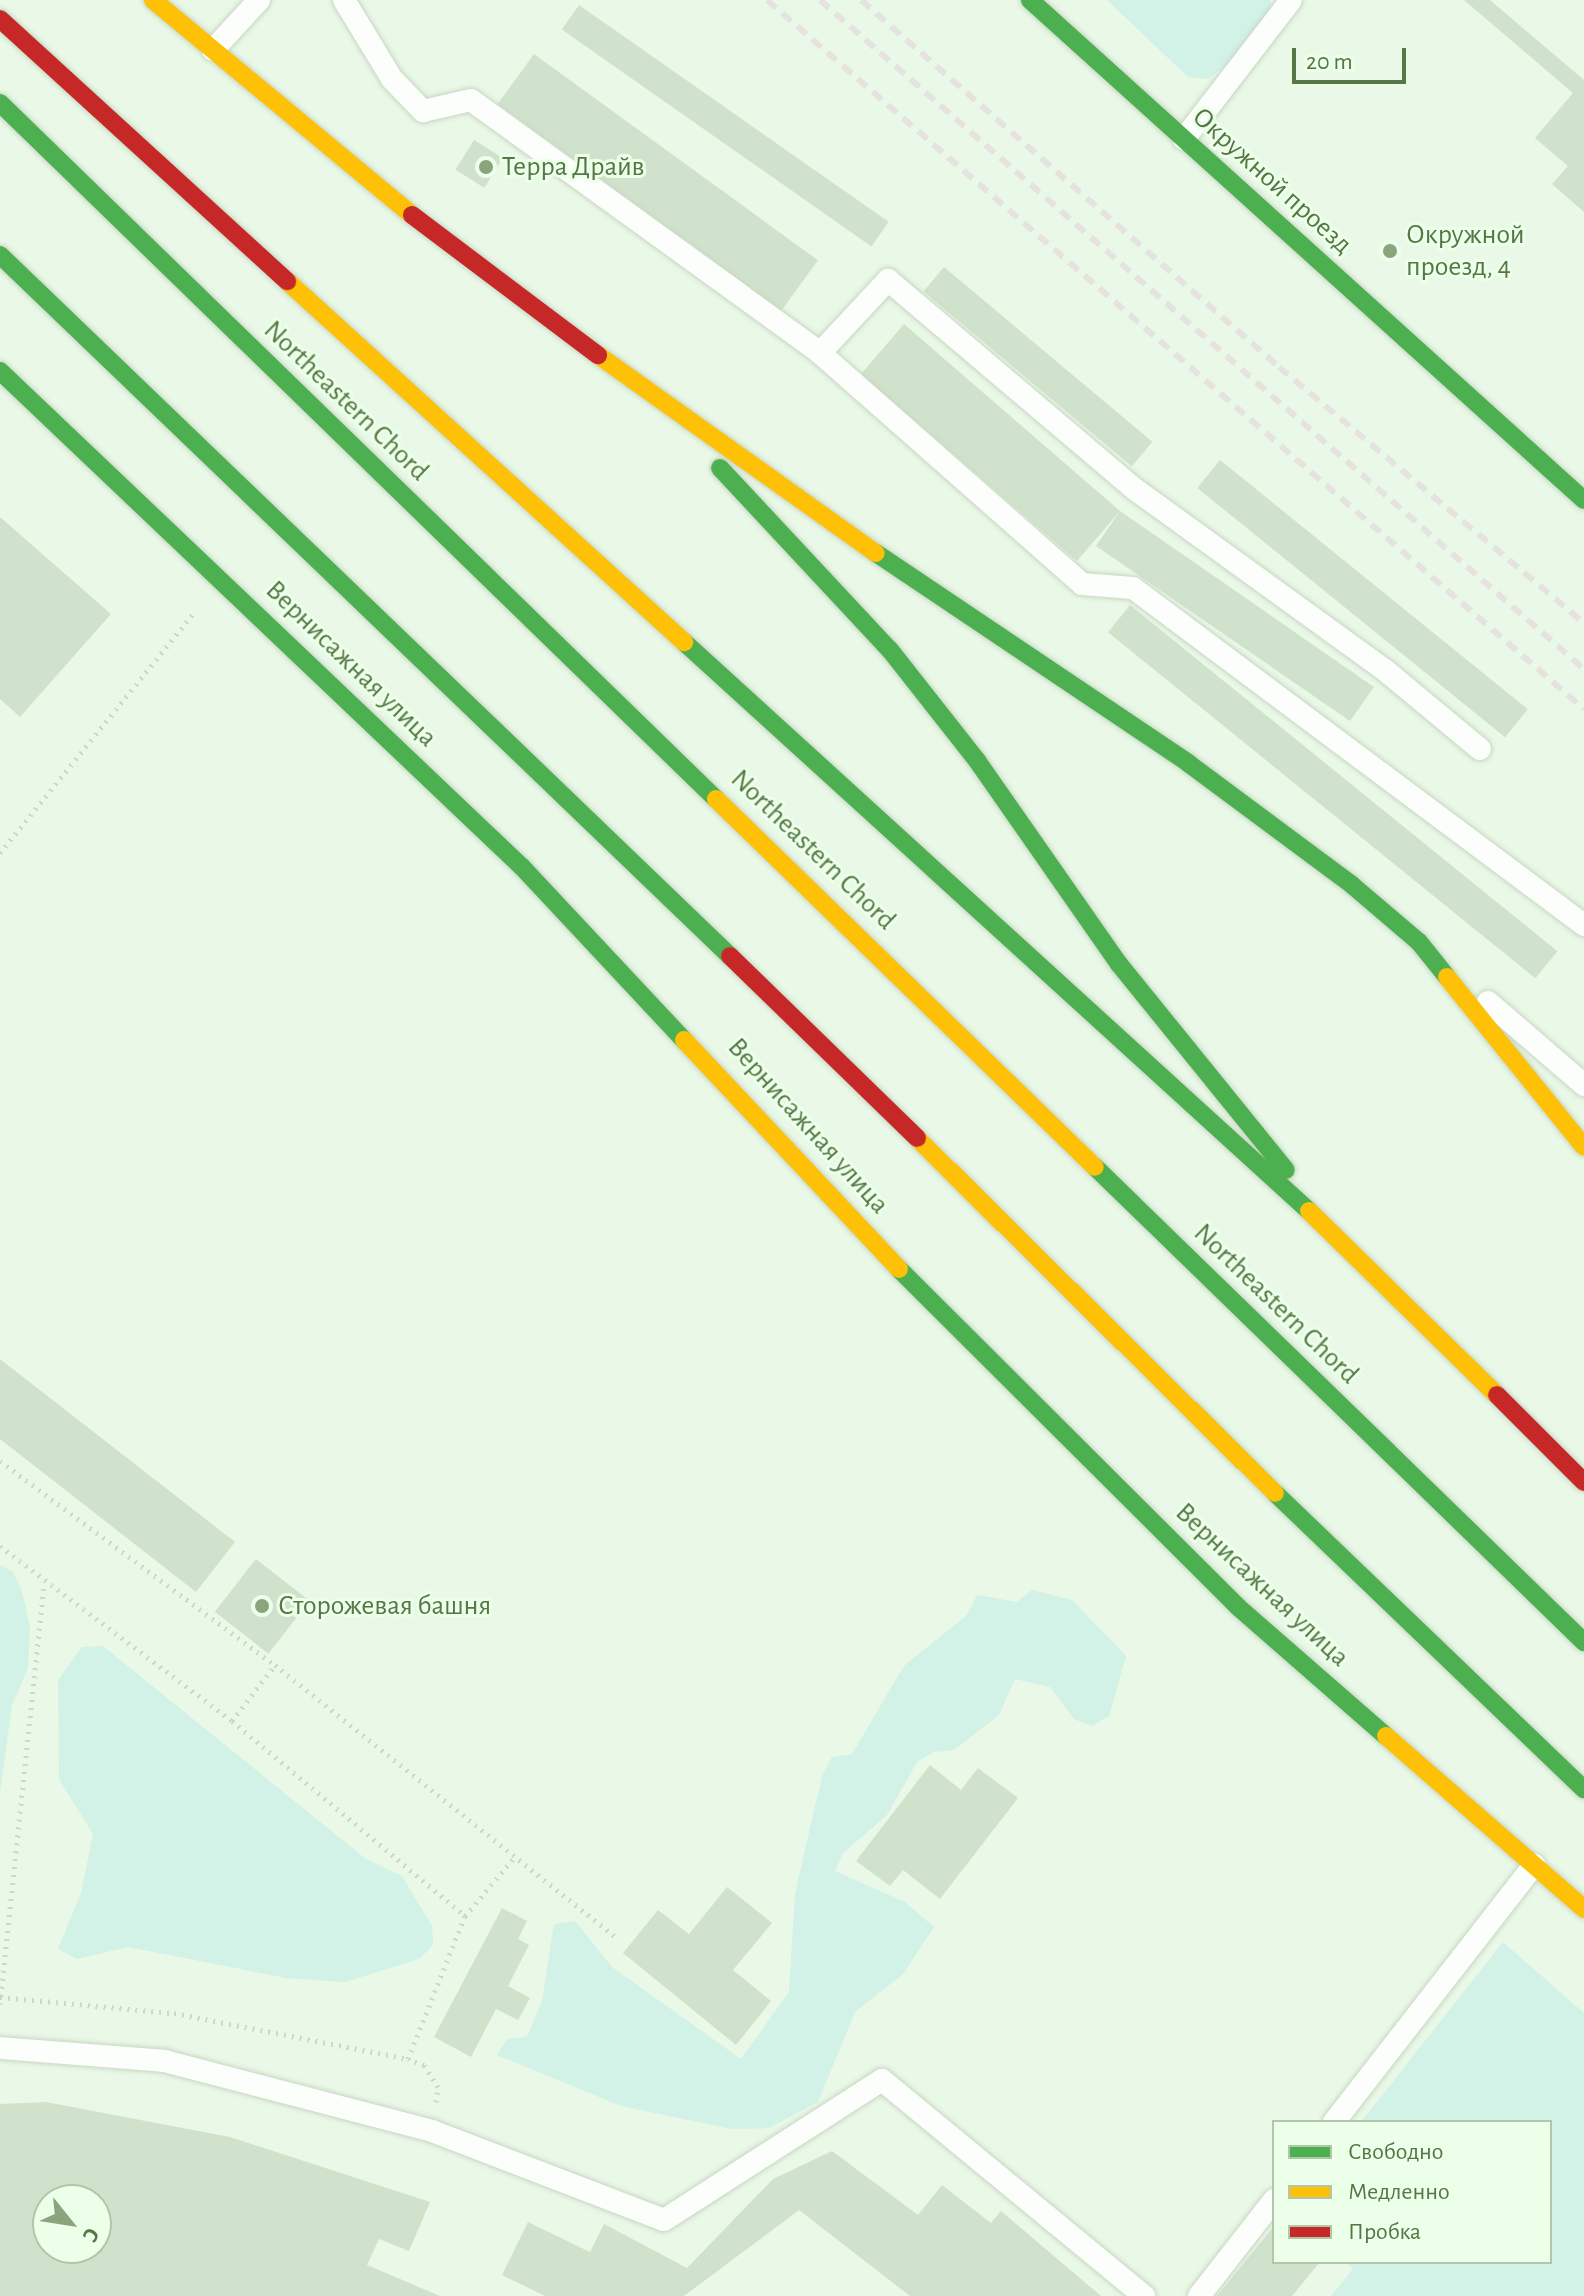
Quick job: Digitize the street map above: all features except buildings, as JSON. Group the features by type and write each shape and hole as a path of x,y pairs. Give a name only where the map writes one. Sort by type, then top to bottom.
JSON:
{"main road":[{"path":"153,0 364,178 639,386 970,620 1188,763 1419,942 1584,1147"},
{"name":"Окружной проезд","path":"1030,0 1584,500"},
{"path":"0,19 1366,1263 1584,1482"},
{"name":"Northeastern Chord","path":"0,103 1584,1642"},
{"path":"0,255 850,1072 1406,1622 1584,1789"},
{"name":"Вернисажная улица","path":"0,371 522,867 914,1285 1238,1607 1584,1909"},
{"path":"639,386 890,650 978,762 1119,964 1366,1263"},
{"path":"1406,1622 1563,1798"}],"lane":[{"path":"213,50 259,0"},
{"path":"344,0 392,79 423,111 471,100 820,353 1082,584 1133,588 1584,925"},
{"path":"1184,139 1291,0"},
{"path":"820,353 888,280 1136,490 1386,671 1480,749"},
{"path":"1419,942 1584,1085"},
{"path":"1336,2120 1534,1865"},
{"path":"0,2048 164,2061 432,2131 664,2220 882,2080 1144,2296"},
{"path":"1199,2296 1272,2203"}],"path":[{"path":"0,853 200,605"},
{"path":"0,1461 275,1665 513,1859 614,1936"},
{"path":"0,1546 232,1721 465,1916"},
{"path":"0,2004 44,1581"},
{"path":"232,1721 275,1665"},
{"path":"408,2059 465,1916 513,1859"},
{"path":"0,1997 174,2013 408,2059 424,2065 438,2087 432,2131"}],"shaded area":[{"path":"1107,0 1270,0 1271,4 1258,41 1208,79 1188,77"},
{"path":"0,1565 13,1572 22,1591 30,1628 28,1668 12,1705 0,1792"},
{"path":"1032,1590 1072,1600 1126,1656 1109,1716 1092,1726 1074,1719 1050,1687 1015,1679 999,1715 954,1750 934,1752 917,1762 887,1815 843,1853 835,1871 905,1902 934,1927 903,1974 855,2012 818,2102 769,2128 732,2129 621,2106 497,2055 507,2039 527,2037 542,2001 554,1924 575,1921 612,1967 741,2059 789,1992 795,1894 822,1776 832,1757 852,1754 904,1666 967,1615 977,1595 1017,1602"},
{"path":"103,1646 366,1859 402,1876 432,1926 433,1945 419,1959 345,1982 286,1978 128,1947 77,1959 58,1949 81,1893 93,1834 59,1779 58,1680 82,1647"},
{"path":"1503,1942 1584,2013 1584,2296 1331,2296 1353,2269 1348,2264 1552,2264 1552,2120 1363,2120"}],"railway":[{"path":"767,0 1584,709"},
{"path":"820,0 1584,669"},
{"path":"861,0 1279,367 1584,623"}],"traffic: fast":[{"path":"1030,0 1584,500"},
{"path":"0,103 716,799"},
{"path":"0,255 730,956"},
{"path":"0,371 522,867 684,1040"},
{"path":"720,468 890,650 978,762 1119,964 1286,1170"},
{"path":"876,553 1188,763 1352,885 1419,942 1447,977"},
{"path":"684,642 1309,1211"},
{"path":"1095,1167 1584,1642"},
{"path":"899,1269 1238,1607 1386,1736"},
{"path":"1275,1493 1584,1789"}],"traffic: slow":[{"path":"153,0 412,215"},
{"path":"287,281 684,642"},
{"path":"598,355 876,553"},
{"path":"716,799 1095,1167"},
{"path":"1447,977 1584,1147"},
{"path":"684,1040 899,1269"},
{"path":"917,1138 1275,1493"},
{"path":"1309,1211 1497,1395"},
{"path":"1386,1736 1584,1909"}],"traffic: jam":[{"path":"0,19 287,281"},
{"path":"412,215 598,355"},
{"path":"730,956 917,1138"},
{"path":"1497,1395 1584,1482"}],"place":[{"name":"Терра Драйв","path":"486,167"},
{"name":"Окружной проезд, 4","path":"1390,251"},
{"name":"Сторожевая башня","path":"262,1606"}]}
